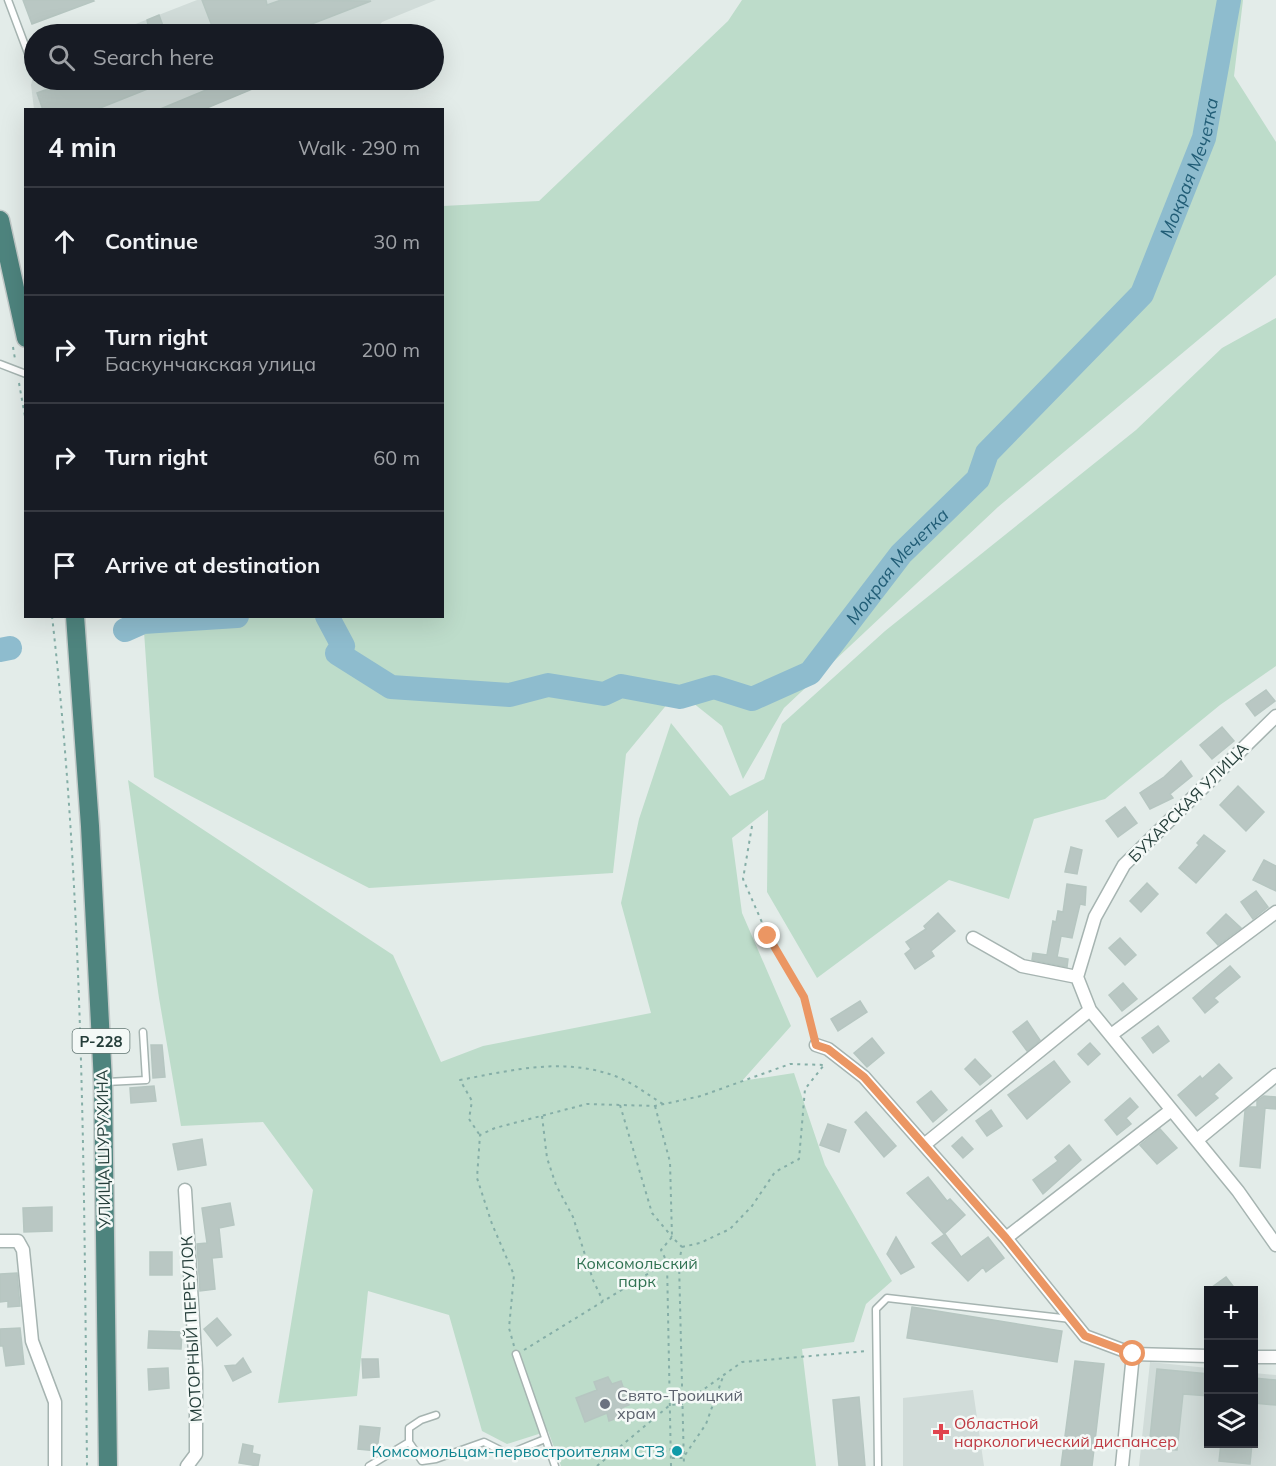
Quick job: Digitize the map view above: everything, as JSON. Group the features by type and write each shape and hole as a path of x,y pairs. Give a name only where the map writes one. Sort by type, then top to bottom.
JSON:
{"highway":[{"path":"0,220 24,329"},
{"name":"УЛИЦА ШУРУХИНА","path":"75,618 89,804 103,1083 108,1466"}],"street":[{"name":"БУХАРСКАЯ УЛИЦА","path":"1077,976 1095,917 1124,865 1276,716"},
{"path":"1111,1035 1276,912"},
{"path":"973,938 1022,966 1077,976 1090,1010 1170,1111 1197,1140 1276,1245"},
{"path":"924,1145 1090,1010"},
{"path":"816,1045 828,1049 864,1077 1006,1238 1085,1336 1133,1354 1204,1356"},
{"path":"1197,1140 1276,1075"},
{"path":"1006,1238 1170,1111"},
{"name":"МОТОРНЫЙ ПЕРЕУЛОК","path":"185,1190 196,1370 196,1454 187,1466"},
{"path":"0,1241 18,1241 24,1250 32,1341 56,1402 55,1466"},
{"path":"1122,1466 1133,1354"},
{"path":"1258,1357 1276,1357"}],"lane":[{"path":"8,0 24,43"},
{"path":"0,364 24,373"},
{"path":"103,1083 146,1080 143,1032"},
{"path":"878,1466 876,1309 887,1298 1071,1320"},
{"path":"516,1354 555,1466"},
{"path":"436,1415 421,1420 409,1428 409,1442 422,1461 436,1459 484,1443 508,1454 545,1439"},
{"path":"369,1466 409,1442"}],"path":[{"path":"52,618 60,683 82,1045 87,1466"},
{"path":"752,826 743,879 768,936 804,997 816,1045"},
{"path":"480,1135 495,1128 587,1104 655,1106 701,1096 790,1064 847,1063"},
{"path":"682,1247 700,1244 730,1229 752,1206 776,1172 799,1159 805,1089 825,1065"},
{"path":"663,1104 617,1077 581,1066 531,1067 460,1080 472,1101 469,1119 480,1135 477,1178 492,1224 514,1275 509,1328 516,1354 667,1262 679,1262"},
{"path":"620,1105 652,1214 682,1247"},
{"path":"655,1106 670,1162 672,1237 661,1250 667,1262 671,1466"},
{"path":"542,1116 547,1158 556,1185 573,1217 593,1280 603,1301"},
{"path":"682,1247 679,1262 684,1466"},
{"path":"597,1466 670,1405 683,1404 742,1362 877,1350"},
{"path":"683,1458 706,1424 724,1374"},
{"path":"671,1458 683,1458"}],"shaded area":[{"path":"197,0 436,0 380,24 136,24"},
{"path":"32,90 251,90 207,108 34,108"},
{"path":"1150,1362 1204,1368 1204,1448 1258,1448 1258,1373 1276,1375 1276,1466 1139,1466"},
{"name":"Областной наркологический диспансер","path":"973,1390 984,1466 903,1466 903,1398"}],"green space":[{"path":"742,0 1243,0 1234,76 1276,142 1276,275 998,507 784,708 743,779 722,726 678,691 626,754 613,873 369,888 154,777 143,618 444,618 444,206 539,201 728,21"},
{"name":"Комсомольский парк","path":"1276,318 1276,666 1220,705 1105,799 1034,819 1009,899 949,880 817,978 767,892 768,810 732,838 742,913 791,1026 742,1081 794,1073 825,1165 892,1281 866,1304 854,1342 802,1349 816,1466 561,1466 548,1431 507,1444 482,1431 449,1315 368,1291 357,1396 278,1403 313,1190 263,1122 181,1126 159,998 128,780 393,955 441,1062 483,1046 651,1013 621,903 639,819 671,723 730,796 764,779 782,724 885,631 1136,430 1222,348"}],"building":[{"path":"23,0 93,0 94,1 32,24"},
{"path":"202,0 266,0 267,5 281,0 371,1 312,24 211,24"},
{"path":"159,15 162,24 148,24 147,20"},
{"path":"45,90 145,90 100,108 42,108 37,93"},
{"path":"206,90 250,90 207,108 163,108"},
{"path":"1266,690 1275,701 1255,716 1246,704"},
{"path":"1222,727 1234,741 1212,759 1200,745"},
{"path":"1181,761 1192,776 1170,794 1173,798 1150,809 1140,793 1164,777"},
{"path":"1238,786 1264,812 1246,831 1220,805"},
{"path":"1125,807 1137,823 1118,837 1106,821"},
{"path":"1204,835 1225,851 1196,883 1179,868 1199,845 1197,843"},
{"path":"1071,847 1082,850 1077,874 1065,872"},
{"path":"1264,860 1276,866 1276,891 1253,880"},
{"path":"1147,883 1158,894 1141,912 1130,901"},
{"path":"1067,884 1086,887 1085,905 1080,904 1072,938 1061,936 1057,957 1068,959 1067,967 1032,960 1033,953 1047,955 1053,921 1056,922 1058,911 1063,912"},
{"path":"1256,891 1268,907 1253,919 1241,902"},
{"path":"938,913 955,931 931,951 934,956 915,969 905,954 911,949 906,942 926,929 924,926"},
{"path":"1226,914 1241,928 1218,945 1207,933"},
{"path":"1120,938 1136,955 1125,965 1109,948"},
{"path":"1230,966 1240,977 1214,998 1218,1002 1205,1013 1193,998"},
{"path":"1123,983 1137,999 1122,1011 1109,995"},
{"path":"860,1001 867,1012 838,1031 831,1019"},
{"path":"1027,1021 1040,1040 1027,1051 1013,1032"},
{"path":"1158,1026 1169,1041 1153,1053 1142,1038"},
{"path":"872,1038 884,1053 867,1067 854,1053"},
{"path":"1090,1043 1100,1054 1088,1065 1078,1054"},
{"path":"151,1045 162,1045 165,1077 153,1078"},
{"path":"975,1059 991,1076 980,1085 965,1069"},
{"path":"1054,1061 1070,1082 1027,1119 1008,1095"},
{"path":"1219,1064 1232,1078 1214,1094 1218,1098 1196,1116 1178,1095 1200,1076 1202,1079"},
{"path":"154,1086 156,1101 131,1103 130,1088"},
{"path":"931,1091 947,1110 933,1122 917,1102"},
{"path":"1264,1096 1276,1097 1276,1109 1265,1108 1260,1168 1240,1166 1245,1111 1250,1107 1257,1107 1257,1101"},
{"path":"1130,1098 1138,1107 1126,1118 1131,1124 1117,1135 1105,1120"},
{"path":"991,1110 1002,1126 987,1136 976,1121"},
{"path":"866,1112 896,1146 884,1157 855,1122"},
{"path":"828,1124 846,1130 839,1152 820,1145"},
{"path":"1160,1129 1177,1148 1157,1164 1140,1145"},
{"path":"962,1137 973,1149 963,1158 952,1146"},
{"path":"202,1139 206,1165 178,1170 173,1144"},
{"path":"1069,1145 1081,1160 1043,1194 1033,1180 1058,1161 1055,1157"},
{"path":"928,1177 947,1201 950,1199 965,1215 944,1234 907,1193"},
{"path":"230,1203 234,1225 219,1228 222,1257 212,1258 215,1289 200,1291 197,1244 207,1243 202,1208"},
{"path":"52,1207 52,1231 24,1232 23,1208"},
{"path":"945,1234 961,1257 988,1237 1004,1258 986,1272 983,1267 968,1281 932,1243"},
{"path":"896,1237 914,1267 901,1274 887,1254"},
{"path":"150,1252 172,1252 172,1275 150,1275"},
{"path":"17,1273 20,1306 8,1307 8,1301 0,1302 0,1274"},
{"path":"1226,1277 1233,1286 1214,1286"},
{"path":"912,1307 1062,1331 1057,1362 907,1338"},
{"path":"217,1318 231,1335 217,1346 204,1329"},
{"path":"20,1328 24,1364 6,1366 3,1346 0,1346 0,1329"},
{"path":"149,1331 182,1332 181,1349 148,1348"},
{"path":"243,1358 251,1372 233,1381 225,1366 236,1365"},
{"path":"362,1359 378,1359 379,1377 363,1378"},
{"path":"1075,1361 1104,1364 1092,1466 1061,1466"},
{"path":"168,1368 169,1388 149,1390 148,1369"},
{"path":"1157,1369 1204,1374 1204,1396 1183,1394 1177,1450 1149,1448"},
{"path":"608,1377 612,1384 621,1381 623,1387 629,1390 629,1405 623,1407 626,1415 609,1421 607,1413 585,1422 576,1398 597,1390 594,1382"},
{"path":"1258,1378 1276,1380 1276,1405 1258,1403"},
{"path":"859,1397 865,1466 839,1466 833,1400"},
{"path":"360,1426 380,1428 377,1451 358,1449"},
{"path":"243,1444 253,1446 252,1453 260,1455 258,1466 239,1463"},
{"path":"1220,1448 1252,1448 1250,1464 1219,1461"}],"waterway":[{"name":"Мокрая Мечетка","path":"328,618 343,646 337,653 391,687 510,695 548,685 604,694 621,686 680,697 714,687 752,699 810,673 901,554 978,479 987,453 1142,294 1204,138 1229,0"},
{"name":"Мокрая Мечетка","path":"125,630 143,622 206,618"},
{"name":"Мокрая Мечетка","path":"0,650 10,648"}],"place":[{"name":"Свято-Троицкий храм","path":"605,1404"},
{"name":"Областной наркологический диспансер","path":"941,1432"},
{"name":"Комсомольцам-первостроителям СТЗ","path":"677,1451"}],"route":[{"path":"768,936 804,997 816,1045 828,1049 864,1077 1006,1238 1085,1336 1133,1354"}]}
